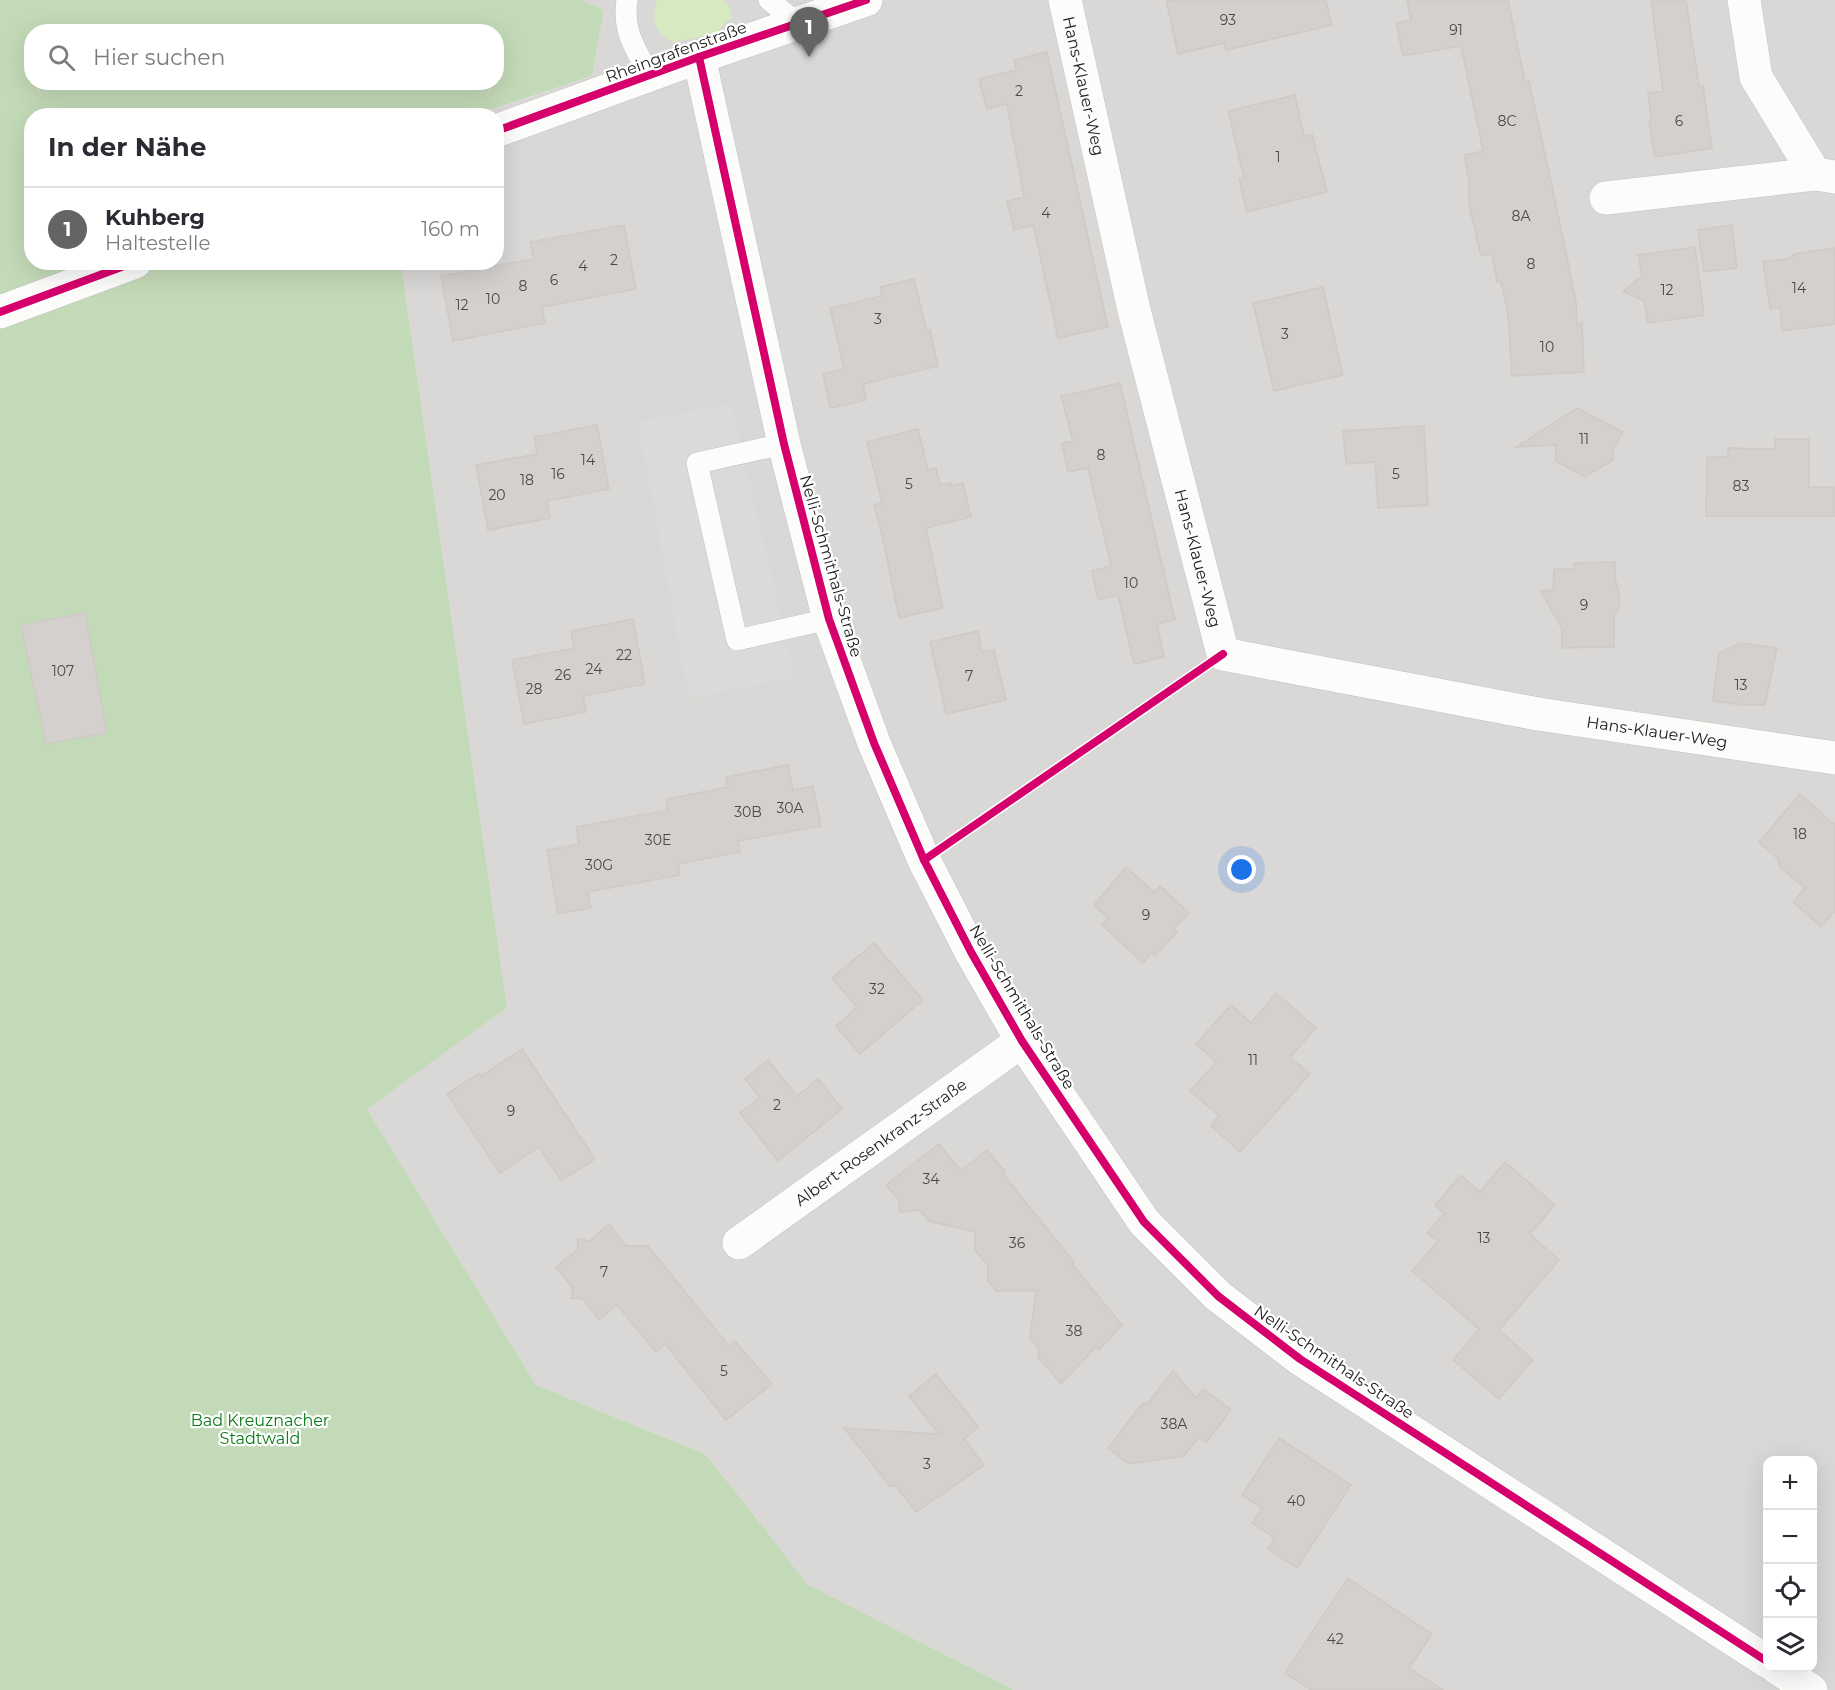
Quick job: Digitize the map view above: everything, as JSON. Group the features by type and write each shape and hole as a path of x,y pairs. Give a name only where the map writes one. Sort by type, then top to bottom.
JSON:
{"street":[{"name":"Rheingrafenstraße","path":"504,128 699,57 866,0"},
{"name":"Hans-Klauer-Weg","path":"1065,0 1134,310 1223,654 1538,714 1835,758"},
{"path":"1606,198 1825,175 1756,76 1744,0"},
{"name":"Nelli-Schmithals-Straße","path":"699,57 784,444 829,619 874,743 924,860 971,952 1022,1041 1144,1222 1218,1296 1300,1359 1763,1659"},
{"path":"0,312 113,270"},
{"name":"Albert-Rosenkranz-Straße","path":"739,1243 1022,1041"},
{"path":"1783,1672 1811,1690"}],"lane":[{"path":"627,0 625,15 627,30 650,76"},
{"path":"769,0 797,23"},
{"path":"784,444 697,463 737,640 829,619"}],"path":[{"path":"924,860 1223,654"}],"shaded area":[{"path":"581,0 1835,0 1835,1690 1014,1690 807,1584 705,1454 536,1385 367,1109 507,1008 402,270 504,270 504,108 495,108 592,76 604,10"},
{"path":"731,404 795,677 689,699 638,422"}],"green space":[{"name":"Bad Kreuznacher Stadtwald","path":"0,0 581,0 604,10 592,76 495,108 24,108 24,270 402,270 507,1008 367,1109 536,1385 705,1454 807,1584 1014,1690 0,1690"},
{"path":"657,0 721,0 728,5 732,17 714,34 673,42 658,30 654,20"}],"building":[{"path":"1166,0 1326,0 1332,25 1226,50 1224,43 1178,54"},
{"path":"1407,0 1508,0 1525,82 1529,81 1561,228 1576,301 1577,326 1582,322 1584,372 1512,376 1508,313 1501,282 1497,282 1492,254 1481,256 1469,205 1469,181 1464,155 1483,151 1461,46 1403,56 1396,23 1411,20"},
{"path":"1651,0 1686,0 1699,86 1703,86 1712,148 1655,157 1649,123 1651,120 1648,93 1663,91"},
{"path":"1047,52 1108,327 1058,338 1033,225 1014,230 1007,201 1024,197 1007,104 987,109 979,79 1016,70 1014,60"},
{"path":"1295,95 1304,136 1312,134 1327,192 1247,212 1239,179 1244,178 1228,111"},
{"path":"624,225 636,289 542,307 545,323 453,341 441,276 474,270 504,270 504,264 534,259 530,242"},
{"path":"1732,225 1737,268 1704,272 1698,230"},
{"path":"1695,247 1704,315 1648,323 1644,301 1623,291 1642,276 1638,255"},
{"path":"1835,248 1835,324 1782,331 1780,307 1770,309 1763,262 1791,258 1794,254"},
{"path":"914,279 927,331 930,330 938,366 863,384 866,400 830,408 823,374 844,369 830,308 882,296 880,287"},
{"path":"1323,287 1343,375 1274,391 1253,303"},
{"path":"1120,383 1175,620 1157,624 1164,657 1134,664 1118,595 1098,600 1092,571 1111,566 1088,468 1068,472 1062,443 1073,441 1061,396"},
{"path":"1577,408 1623,432 1613,451 1613,460 1585,477 1556,461 1556,445 1516,447"},
{"path":"597,425 609,489 547,501 550,518 488,530 476,465 537,454 534,437"},
{"path":"1424,426 1428,505 1378,508 1375,462 1346,464 1343,431"},
{"path":"918,429 928,470 936,468 940,485 951,483 951,486 963,483 971,517 926,528 943,608 899,618 874,505 882,503 867,442"},
{"path":"1775,439 1809,439 1809,487 1834,487 1834,516 1706,516 1707,457 1728,457 1728,448 1775,449"},
{"path":"1615,562 1615,579 1620,604 1614,618 1614,647 1562,648 1562,629 1541,591 1553,590 1554,569 1574,569 1574,563"},
{"path":"85,613 107,733 46,744 21,625"},
{"path":"633,619 645,684 583,696 586,712 524,724 512,660 574,648 571,631"},
{"path":"978,631 982,652 994,650 1006,700 946,714 930,642"},
{"path":"1740,643 1777,648 1765,705 1713,701 1719,653"},
{"path":"788,765 793,790 813,786 821,826 738,841 740,852 678,864 680,875 588,892 591,908 558,914 547,850 579,844 576,827 668,810 666,799 728,787 726,777"},
{"path":"1800,794 1835,825 1835,912 1821,927 1793,902 1805,888 1779,866 1778,859 1759,842"},
{"path":"1126,867 1154,892 1160,886 1189,913 1174,929 1177,932 1155,956 1152,953 1143,963 1102,925 1108,918 1094,905"},
{"path":"874,943 923,1000 860,1054 836,1026 857,1007 832,978"},
{"path":"1276,993 1316,1028 1290,1057 1310,1074 1240,1152 1211,1126 1219,1116 1190,1091 1216,1062 1196,1044 1231,1005 1251,1023"},
{"path":"522,1049 595,1159 561,1181 539,1147 500,1173 447,1094 479,1073 481,1076"},
{"path":"768,1060 797,1096 818,1079 842,1109 778,1161 740,1113 760,1097 745,1079"},
{"path":"939,1144 961,1171 987,1150 1005,1172 1003,1174 1074,1262 1072,1264 1122,1325 1099,1350 1096,1347 1061,1384 1038,1357 1039,1349 1030,1338 1036,1291 996,1291 988,1281 988,1266 975,1250 975,1232 929,1221 919,1210 900,1212 899,1200 886,1185"},
{"path":"1505,1162 1555,1205 1530,1234 1559,1260 1499,1330 1533,1360 1499,1399 1453,1360 1479,1329 1412,1271 1438,1241 1427,1233 1444,1213 1435,1205 1461,1175 1480,1192"},
{"path":"609,1224 626,1246 648,1246 729,1346 735,1341 772,1384 726,1420 665,1344 656,1352 617,1305 599,1320 583,1299 571,1298 573,1288 556,1267 577,1250 578,1239 589,1241"},
{"path":"1173,1371 1196,1398 1203,1389 1231,1410 1206,1443 1199,1437 1184,1456 1129,1464 1108,1448 1142,1404 1148,1403"},
{"path":"936,1374 978,1427 964,1439 984,1465 916,1512 896,1486 890,1486 844,1428 939,1434 909,1396"},
{"path":"1279,1438 1351,1485 1297,1568 1268,1549 1275,1538 1252,1523 1262,1508 1242,1495"},
{"path":"1348,1578 1432,1634 1409,1668 1443,1690 1311,1690 1285,1673"}],"cycle path":[{"path":"504,128 699,57 866,0"},
{"path":"699,57 784,444 829,619 874,743 924,860 971,952 1022,1041 1144,1222 1218,1296 1300,1359 1763,1659"},
{"path":"0,312 113,270"},
{"path":"924,860 1223,654"}],"place":[{"name":"Kuhberg","path":"809,57"}]}
